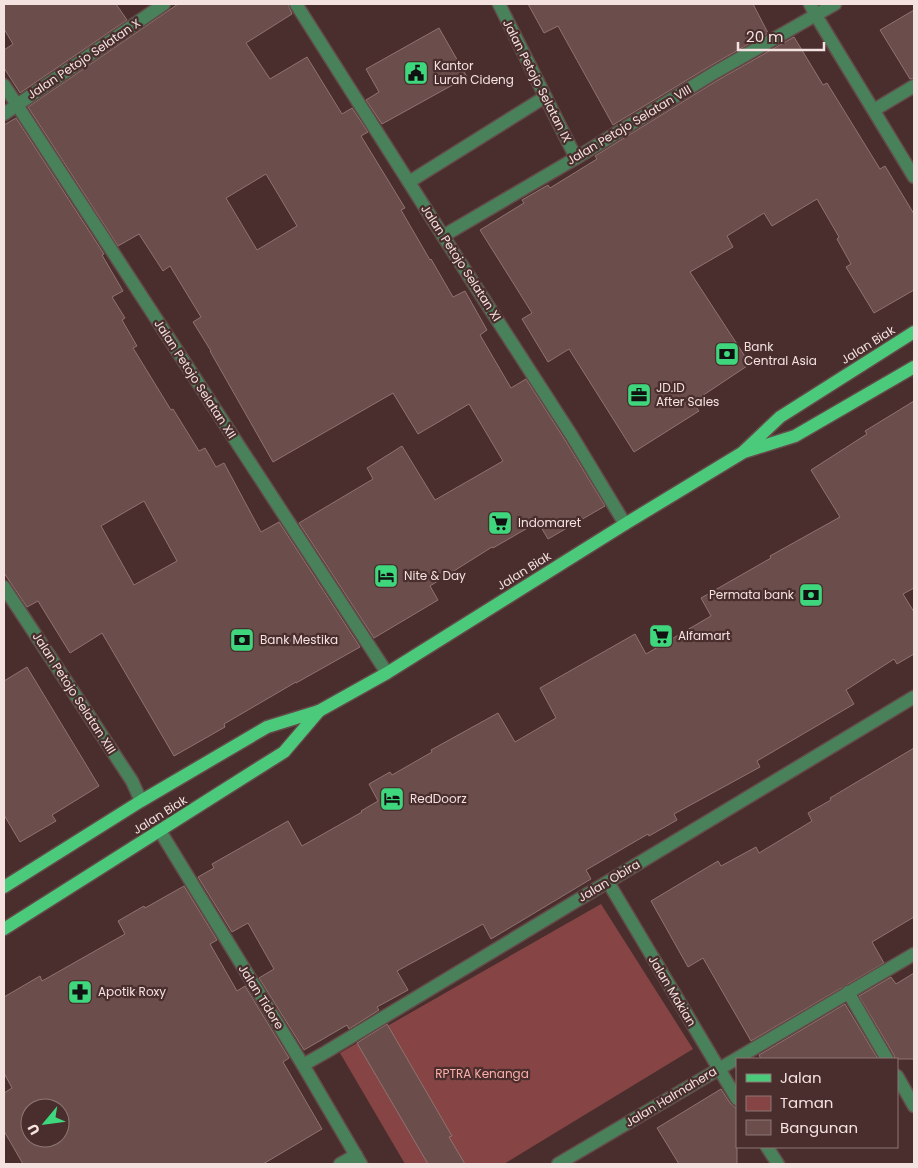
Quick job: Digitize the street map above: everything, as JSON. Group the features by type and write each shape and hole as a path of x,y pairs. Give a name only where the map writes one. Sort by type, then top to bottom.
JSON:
{"main road":[{"name":"Jalan Biak","path":"4,887 141,800 267,727 319,711 387,673 742,453 780,417 914,332"},
{"name":"Jalan Biak","path":"742,453 795,436 914,368"},
{"name":"Jalan Biak","path":"4,929 284,752 319,711"}],"street":[{"name":"Jalan Petojo Selatan X","path":"4,114 164,4"},
{"name":"Jalan Petojo Selatan XI","path":"296,4 572,436 625,524"},
{"name":"Jalan Petojo Selatan IX","path":"499,4 576,158"},
{"name":"Jalan Petojo Selatan VIII","path":"443,236 576,158 714,73 812,9 835,4"},
{"path":"812,9 914,177"},
{"name":"Jalan Petojo Selatan XII","path":"4,84 387,673"},
{"path":"874,110 914,86"},
{"path":"409,182 545,97"},
{"name":"Jalan Petojo Selatan XIII","path":"4,587 132,781 141,800"},
{"name":"Jalan Obira","path":"302,1065 914,697"},
{"name":"Jalan Tidore","path":"160,831 358,1160"},
{"name":"Jalan Makian","path":"608,882 736,1097"},
{"name":"Jalan Halmahera","path":"737,1058 914,954"},
{"path":"848,992 886,1058"},
{"name":"Jalan Halmahera","path":"562,1163 736,1058"},
{"path":"898,1078 914,1106"},
{"path":"768,1148 778,1164"},
{"path":"340,1164 358,1160"}],"green space":[{"name":"RPTRA Kenanga","path":"601,904 693,1049 504,1164 405,1164 340,1053"}],"building":[{"path":"4,4 116,4 127,20 20,93 4,68 4,50 13,44 4,29"},
{"path":"178,4 288,4 292,14 246,43 270,79 307,57 342,114 352,108 368,132 361,136 405,208 401,210 453,297 465,291 487,330 480,335 511,388 526,379 605,506 548,539 538,522 492,547 430,586 438,600 374,638 299,523 373,479 367,468 402,446 435,500 503,461 469,404 418,434 393,393 273,462 193,322 201,317 170,266 163,271 139,234 118,246 28,107","holes":["266,174 297,226 257,250 226,198"]},
{"path":"528,4 753,4 768,33 613,125 558,26 544,33"},
{"path":"914,10 914,78 910,79 880,30"},
{"name":"Kantor Lurah Cideng","path":"439,28 467,77 382,124 366,100 379,92 366,69"},
{"path":"794,37 823,85 827,83 880,169 885,166 914,214 914,290 874,313 846,267 851,264 837,239 839,237 817,199 772,226 764,213 727,236 733,247 690,272 750,364 693,402 699,411 634,452 569,349 548,362 522,319 532,313 480,230 524,203 522,200 548,185 550,188 597,159 595,156 718,80"},
{"path":"16,118 104,254 102,255 123,291 112,297 125,318 122,320 137,346 133,348 171,410 173,409 199,451 205,448 216,467 224,463 261,532 279,522 360,647 224,724 225,727 174,756 102,633 70,653 38,601 27,607 4,573 4,125","holes":["144,501 177,561 134,585 101,526"]},
{"path":"914,401 914,588 903,594 914,612 914,654 897,664 894,659 846,690 854,704 757,761 760,767 674,814 677,820 649,836 648,834 586,870 591,879 491,939 483,924 397,971 408,990 377,1007 379,1010 349,1029 347,1025 304,1050 259,978 274,969 248,923 232,932 198,877 214,868 212,864 288,821 302,846 378,801 369,784 390,772 392,775 432,752 431,750 498,713 515,742 556,718 540,688 635,634 646,654 711,616 701,598 771,558 770,556 840,517 811,470 867,434 865,431"},
{"path":"27,667 99,786 52,815 56,821 20,842 4,815 4,681"},
{"path":"914,748 914,917 872,942 884,963 751,1041 703,958 688,967 651,901 718,861 721,866 756,847 759,853 812,821 808,813 831,800 830,798"},
{"path":"184,886 217,940 210,944 237,991 245,986 289,1058 283,1062 322,1129 263,1164 23,1164 4,1131 4,1093 12,1088 4,1073 4,997 40,976 42,981 125,934 118,921 144,906 145,908"},
{"path":"914,973 914,1059 895,1058 859,996 891,977 896,984"},
{"path":"845,1004 877,1058 760,1058 759,1055"},
{"path":"387,1024 452,1136 449,1137 465,1164 428,1164 357,1043"},
{"path":"721,1089 730,1103 736,1108 737,1164 679,1164 657,1128"}],"place":[{"name":"Kantor Lurah Cideng","path":"416,73"},
{"name":"Bank Central Asia","path":"727,354"},
{"name":"JD.ID After Sales","path":"639,395"},
{"name":"Indomaret","path":"500,523"},
{"name":"Nite & Day","path":"386,576"},
{"name":"Permata bank","path":"811,595"},
{"name":"Alfamart","path":"661,636"},
{"name":"Bank Mestika","path":"242,640"},
{"name":"RedDoorz","path":"392,799"},
{"name":"Apotik Roxy","path":"80,992"}]}
